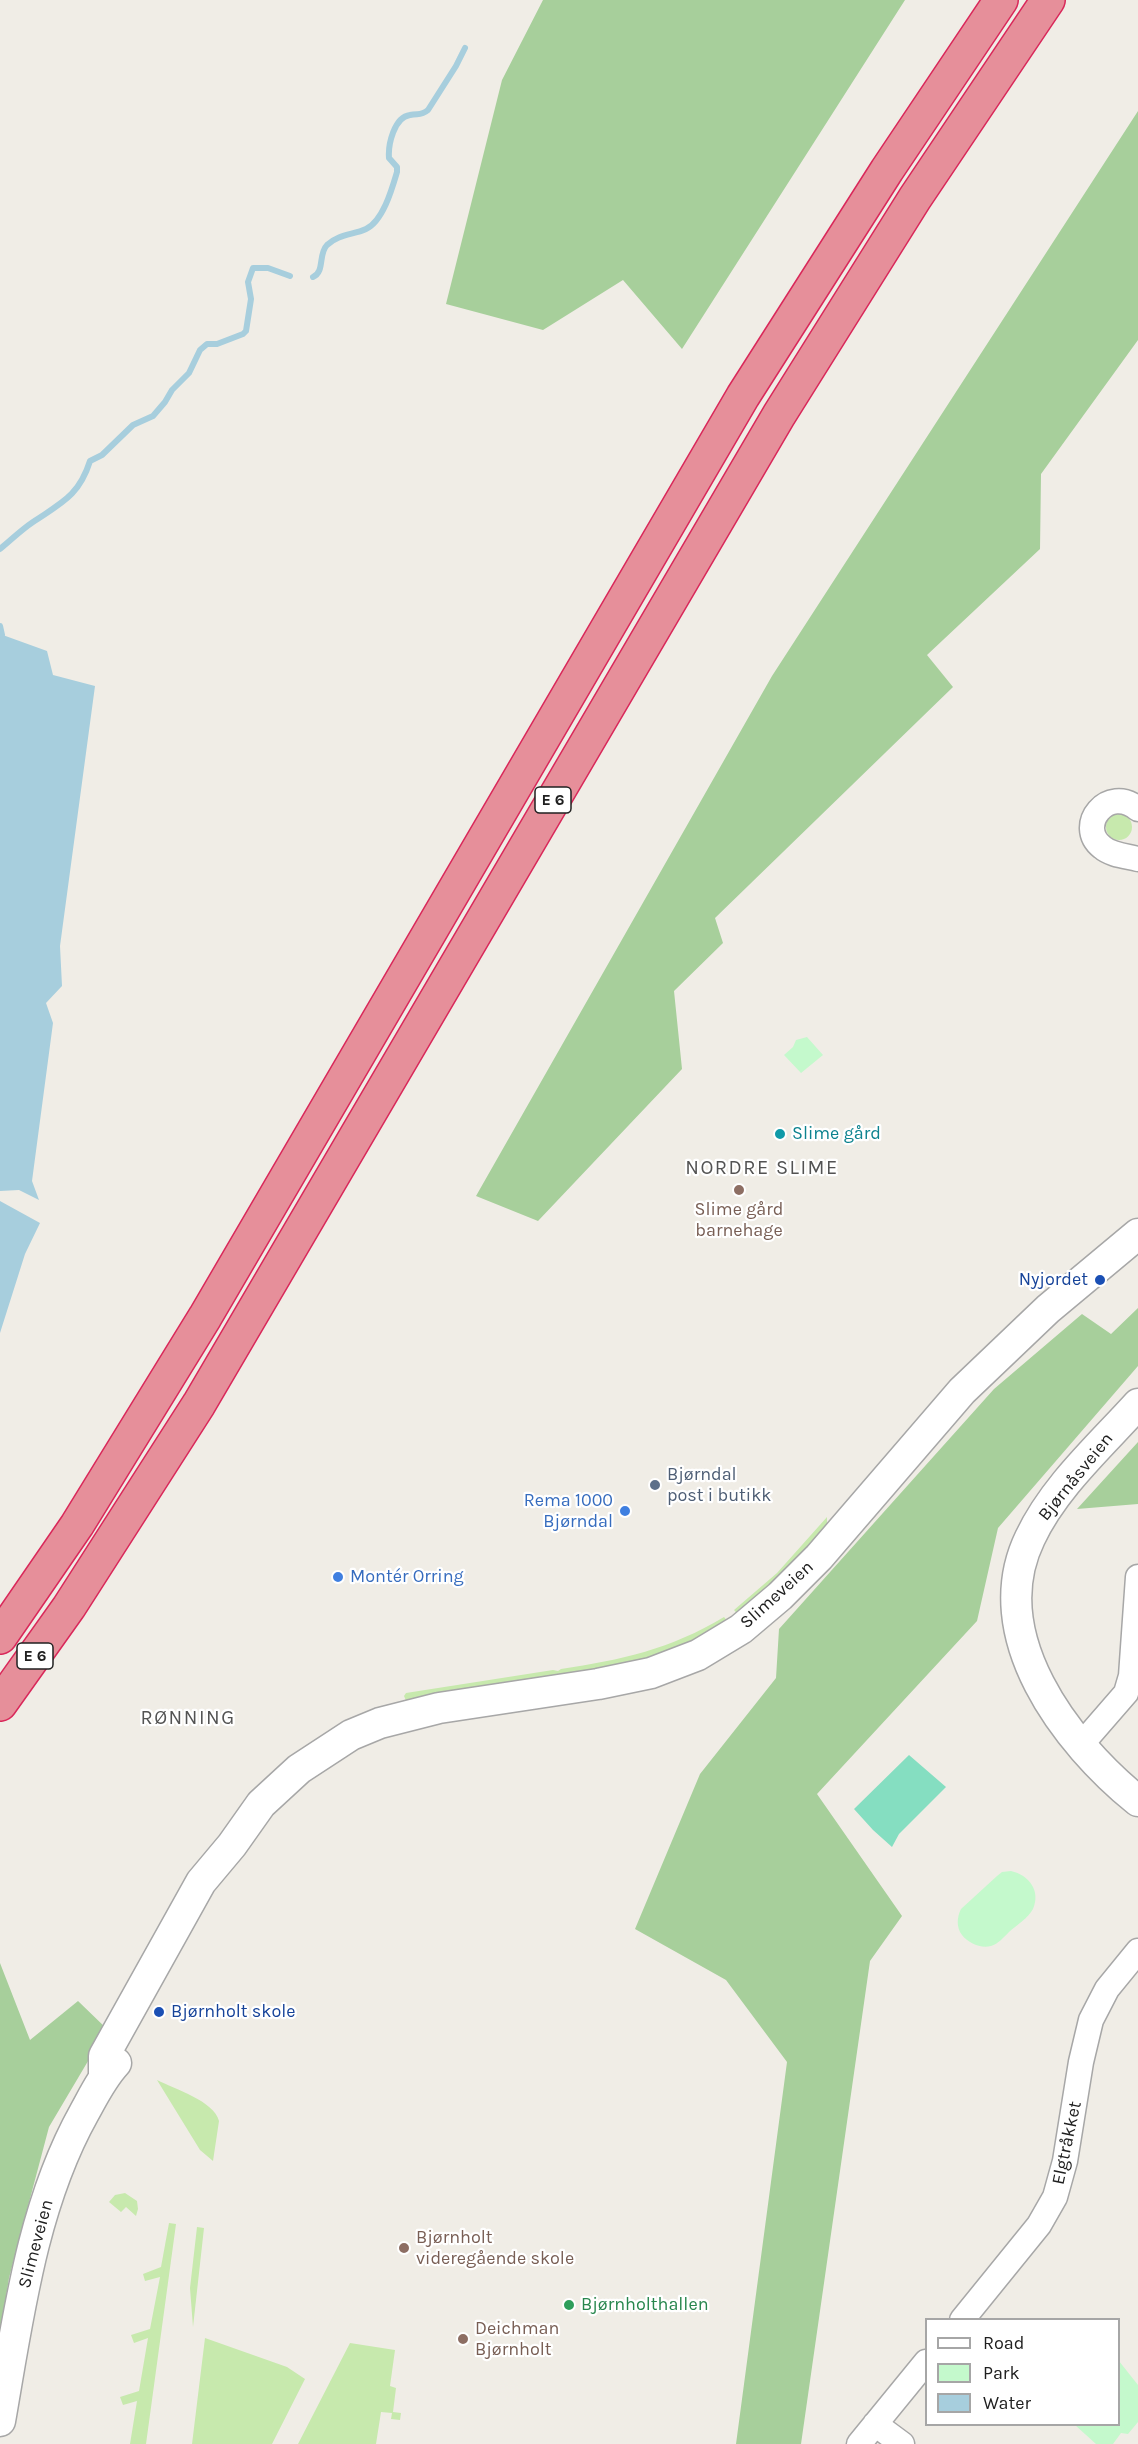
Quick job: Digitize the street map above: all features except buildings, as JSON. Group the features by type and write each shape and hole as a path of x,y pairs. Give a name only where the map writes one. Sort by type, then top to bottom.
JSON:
{"highway":[{"name":"E 6","path":"0,1637 41,1579 131,1440 205,1317 743,396 887,170 1001,0"},
{"name":"E 6","path":"0,1704 69,1607 238,1340 779,415 915,198 1048,0"}],"street":[{"path":"1138,809 1120,800 1109,802 1096,813 1092,830 1097,843 1103,848 1138,859"},
{"name":"Slimeveien","path":"0,2421 19,2310 47,2202 70,2139 104,2077 116,2064 140,2024 168,1968 214,1887 232,1845 261,1804 277,1787 299,1769 351,1735 410,1714 598,1684 651,1673 698,1654 741,1629 780,1596 819,1557 962,1391 1048,1309 1138,1234"},
{"name":"Bjørnåsveien","path":"1138,1404 1048,1507 1029,1539 1020,1568 1017,1603 1022,1639 1038,1682 1066,1729 1107,1775 1138,1801"},
{"path":"1080,1746 1120,1702 1131,1677 1138,1577"},
{"name":"Elgtråkket","path":"963,2318 1039,2225 1055,2197 1065,2161 1091,2019 1107,1989 1138,1951"},
{"path":"859,2444 925,2364"},
{"path":"875,2424 902,2444"}],"green space":[{"path":"543,0 905,0 682,349 623,280 543,330 446,304 502,80"},
{"path":"1138,111 1138,340 1041,474 1040,549 927,655 953,687 715,918 723,943 674,991 682,1069 538,1221 476,1196 772,676"},
{"path":"1119,814 1128,818 1132,827 1128,836 1119,840 1110,836 1106,827 1110,818"},
{"path":"807,1037 823,1055 801,1073 784,1055 793,1047 796,1040"},
{"path":"1138,1308 1138,1366 998,1528 977,1621 817,1794 902,1916 870,1961 801,2444 736,2444 787,2062 726,1980 635,1929 700,1774 776,1678 779,1629 994,1389 1082,1314 1111,1334"},
{"path":"1138,1442 1138,1504 1077,1509"},
{"path":"827,1517 827,1529 739,1616 734,1610 777,1573"},
{"path":"724,1617 729,1623 654,1660 407,1703 404,1696 406,1693 558,1671 625,1657 685,1637"},
{"path":"909,1755 946,1787 899,1834 892,1847 854,1809"},
{"path":"1011,1871 1023,1876 1032,1885 1035,1896 1033,1909 996,1944 983,1947 971,1943 959,1929 958,1919 961,1909 1002,1872"},
{"path":"0,1963 30,2040 78,2001 107,2029 49,2127 9,2278 0,2336"},
{"path":"157,2080 193,2096 210,2107 216,2114 219,2121 213,2161 200,2150"},
{"path":"125,2193 137,2201 136,2216 126,2207 121,2212 109,2202 115,2195"},
{"path":"169,2223 176,2224 146,2444 130,2444 137,2401 123,2405 120,2397 139,2391 148,2338 134,2343 131,2335 150,2329 160,2277 145,2281 143,2274 161,2267"},
{"path":"197,2227 204,2228 193,2327 190,2288"},
{"path":"205,2338 287,2367 305,2379 272,2444 192,2444"},
{"path":"350,2343 395,2350 390,2386 396,2388 393,2412 401,2413 400,2420 391,2419 392,2413 381,2412 376,2444 298,2444"},
{"path":"1120,2362 1138,2385 1138,2422 1128,2434 1121,2433 1113,2444 1096,2444 1076,2426 1120,2426"}],"water":[{"path":"0,634 47,651 53,675 95,686 60,946 62,986 46,1003 53,1023 32,1181 39,1200 19,1190 0,1191"},
{"path":"0,1201 40,1223 25,1254 0,1333"}],"waterway":[{"path":"313,277 319,271 327,245 341,237 366,229 382,212 397,172 397,167 389,158 391,139 396,126 404,117 421,114 428,110 465,48"},
{"path":"0,549 68,498 86,473 90,461 102,455 133,425 153,416 172,390 189,373 200,350 207,344 217,344 246,331 251,299 248,282 253,268 268,268 290,276"},
{"path":"0,626 2,635"}],"place":[{"name":"Slime gård","path":"780,1134"},
{"name":"Slime gård barnehage","path":"739,1190"},
{"name":"Nyjordet","path":"1100,1280"},
{"name":"Bjørndal post i butikk","path":"655,1485"},
{"name":"Rema 1000 Bjørndal","path":"625,1511"},
{"name":"Montér Orring","path":"338,1577"},
{"name":"Bjørnholt skole","path":"159,2012"},
{"name":"Bjørnholt videregående skole","path":"404,2248"},
{"name":"Bjørnholthallen","path":"569,2305"},
{"name":"Deichman Bjørnholt","path":"463,2339"}],"district":[{"name":"NORDRE SLIME","path":"762,1168"},
{"name":"RØNNING","path":"188,1718"}]}
